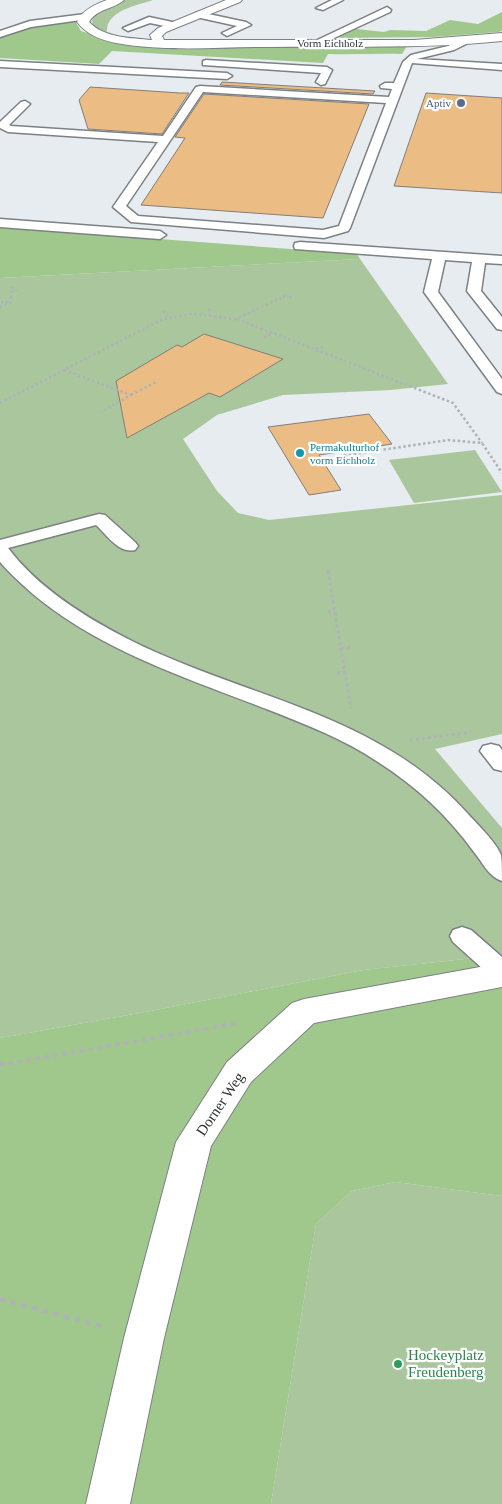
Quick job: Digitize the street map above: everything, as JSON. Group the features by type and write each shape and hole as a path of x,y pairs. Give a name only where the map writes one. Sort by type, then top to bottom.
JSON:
{"street":[{"path":"85,17 102,6 118,0"},
{"path":"159,43 156,36 174,25 236,0"},
{"name":"Vorm Eichholz","path":"85,17 83,22 87,28 98,34 159,43 316,43 467,40 502,37"},
{"name":"Dorner Weg","path":"108,1504 144,1338 194,1142 240,1072 304,1012 502,975"}],"lane":[{"path":"320,8 339,0"},
{"path":"316,43 387,10"},
{"path":"198,15 246,25 227,33"},
{"path":"0,34 30,24 85,17"},
{"path":"128,28 149,20 174,25"},
{"path":"393,100 195,89 164,141 119,206 135,218 324,234 344,228 408,62 414,57 451,48 467,40"},
{"path":"106,81 121,59"},
{"path":"199,62 327,70 321,82"},
{"path":"408,62 502,67"},
{"path":"432,63 436,70 445,74"},
{"path":"0,64 240,77"},
{"path":"379,85 398,86"},
{"path":"25,104 3,126 8,129 164,141"},
{"path":"0,134 164,141"},
{"path":"0,223 176,236"},
{"path":"283,245 502,260"},
{"path":"439,257 431,292 502,389"},
{"path":"479,259 474,291 502,326"},
{"path":"91,502 99,519 129,546"},
{"path":"0,545 99,519"},
{"path":"0,550 16,569 44,594 93,628 128,646 332,727 362,742 406,771 442,801 468,828 502,873"},
{"path":"462,936 502,971"}],"path":[{"path":"11,302 12,285"},
{"path":"12,291 17,290"},
{"path":"236,319 285,296 294,295"},
{"path":"285,296 292,298"},
{"path":"270,298 270,303"},
{"path":"1,302 11,302"},
{"path":"0,307 11,302"},
{"path":"209,309 210,314"},
{"path":"163,311 169,318"},
{"path":"0,403 163,319 192,314 210,314 236,319 453,403 502,473"},
{"path":"264,338 273,333"},
{"path":"315,349 323,346"},
{"path":"64,370 131,395"},
{"path":"89,384 93,381"},
{"path":"101,412 156,382"},
{"path":"334,457 448,440 482,443"},
{"path":"334,572 328,571 328,581 345,672 362,742 471,732 491,751"},
{"path":"328,612 335,611"},
{"path":"341,648 351,647"},
{"path":"337,673 345,672"},
{"path":"0,1065 245,1022"},
{"path":"0,1300 144,1338"}],"green space":[{"path":"125,0 153,0 117,14 111,19 107,32 94,27 92,22 94,14"},
{"path":"502,12 502,31 498,32 434,37 337,38 356,29 384,32 390,30 426,31 450,20 478,24"},
{"path":"75,21 81,31 114,41 407,46 402,54 328,54 323,63 112,51 99,64 0,58 0,37 27,28"},
{"path":"0,227 357,254 360,259 0,278"},
{"path":"360,259 448,384 391,390 283,395 217,415 183,439 217,491 238,513 269,520 502,495 502,734 435,749 502,828 502,955 363,970 0,1038 0,278"},
{"path":"475,450 502,492 414,503 389,460"},
{"path":"502,955 502,1196 395,1182 352,1191 316,1224 271,1504 0,1504 0,1038 363,970"},
{"name":"Hockeyplatz Freudenberg","path":"395,1182 502,1196 502,1504 271,1504 316,1224 352,1191"}],"building":[{"path":"222,82 375,91 373,94 220,85"},
{"path":"90,87 189,93 162,134 88,129 79,100"},
{"path":"426,93 502,98 502,193 394,186"},
{"path":"204,94 369,104 323,218 141,205 185,138 175,137"},
{"path":"204,334 283,359 220,397 209,393 127,438 116,381 177,345 182,347"},
{"path":"369,414 392,444 319,455 341,490 309,495 268,427"}],"place":[{"name":"Aptiv","path":"461,103"},
{"name":"Permakulturhof vorm Eichholz","path":"300,453"},
{"name":"Hockeyplatz Freudenberg","path":"398,1364"}]}
